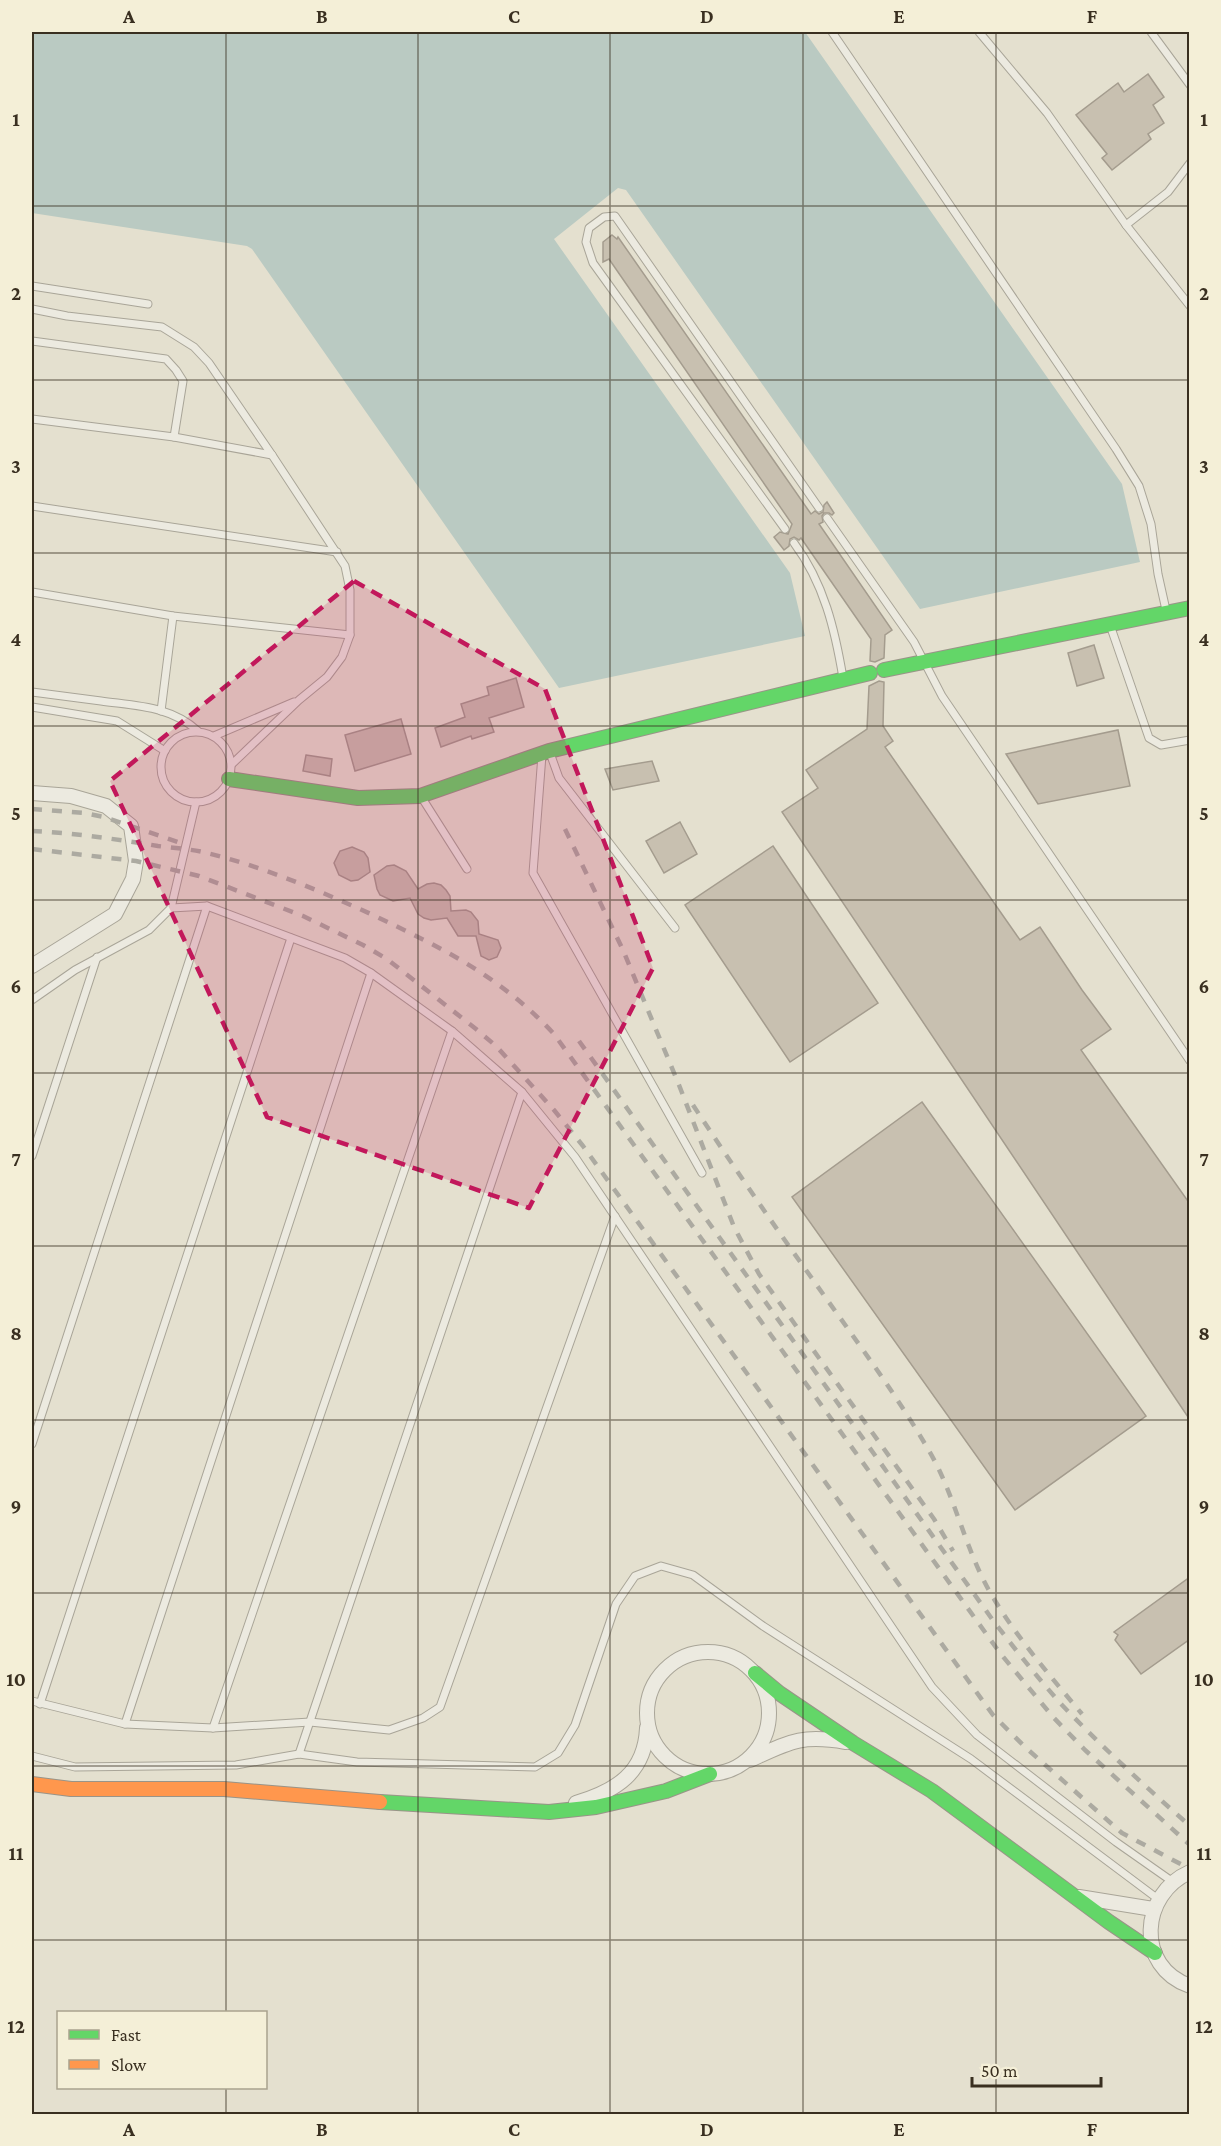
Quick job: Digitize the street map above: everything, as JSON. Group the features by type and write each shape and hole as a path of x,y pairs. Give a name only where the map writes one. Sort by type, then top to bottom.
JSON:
{"street":[{"path":"884,670 1190,608"},
{"path":"229,779 358,798 420,796 546,752 870,673"},
{"path":"32,793 71,796 106,806 131,826 136,861 133,879 115,914 32,966"},
{"path":"549,1812 609,1791 623,1781 642,1756 646,1745 648,1699 656,1681 669,1666 686,1655 706,1652 728,1655 738,1659 779,1693 853,1743 932,1791 1155,1953"},
{"path":"743,1764 757,1749 767,1731 769,1721 770,1711 765,1691 755,1673"},
{"path":"647,1723 655,1744 669,1761 688,1771 710,1774"},
{"path":"32,1784 71,1790 224,1789 346,1800 549,1812 596,1807 666,1791 710,1774 727,1771 784,1744 802,1739 823,1738 853,1743"},
{"path":"1190,1872 1173,1882 1156,1904 1150,1931 1155,1953 1167,1972 1175,1979 1190,1986"},
{"path":"1074,1896 1156,1904"}],"lane":[{"path":"832,32 1116,449 1138,486 1151,524 1158,574 1167,613"},
{"path":"979,32 1047,113 1126,225 1190,306"},
{"path":"1151,32 1190,85"},
{"path":"1126,225 1168,192 1190,163"},
{"path":"785,529 593,263 586,242 589,228 604,217 615,216 819,508"},
{"path":"32,286 148,304"},
{"path":"32,309 67,316 162,327 180,337 208,363 273,455 345,566 350,590 350,635 342,657 327,677 299,700 232,764"},
{"path":"32,341 166,360 183,381 174,437"},
{"path":"32,419 174,437 273,455"},
{"path":"32,506 337,552"},
{"path":"827,518 914,642 942,696 1190,1061"},
{"path":"794,543 806,559 824,594 838,645 843,678"},
{"path":"32,592 173,616 350,635"},
{"path":"161,711 173,616"},
{"path":"1110,624 1149,738 1161,745 1190,741"},
{"path":"32,692 103,702 140,704 186,720 198,731 214,736 226,748 232,764 229,779 219,794 196,802 181,799 168,789 161,766 165,751 178,736 198,731"},
{"path":"214,736 299,700"},
{"path":"32,707 117,721 165,751"},
{"path":"546,752 559,778 675,928"},
{"path":"546,752 532,873 702,1173"},
{"path":"420,796 468,869"},
{"path":"32,1000 75,970 149,930 171,908 196,802"},
{"path":"171,908 207,906 345,958 371,973 452,1031 522,1092 575,1157 932,1687 977,1736 1116,1842 1173,1882"},
{"path":"32,1444 207,906"},
{"path":"39,1704 291,938"},
{"path":"32,1156 98,957"},
{"path":"125,1724 371,973"},
{"path":"213,1728 452,1031"},
{"path":"299,1754 522,1092"},
{"path":"32,1701 125,1724 213,1728 310,1722 389,1730 423,1718 440,1707 615,1216"},
{"path":"32,1756 75,1767 236,1765 299,1754 357,1762 535,1767 558,1753 575,1725 616,1604 635,1576 661,1566 693,1575 763,1626 971,1759 1156,1904"}],"highlighted area":[{"path":"354,581 545,689 653,968 529,1208 267,1117 110,781"}],"shaded area":[{"path":"32,32 805,32 1122,484 1140,562 920,609 626,190 618,188 554,239 790,573 805,636 559,688 252,249 247,246 32,213"}],"building":[{"path":"1148,74 1164,97 1153,105 1164,123 1148,134 1151,139 1112,170 1102,158 1107,154 1076,115 1118,83 1124,92"},
{"path":"612,235 617,239 618,237 811,514 815,511 819,514 823,512 827,502 834,513 832,515 824,513 823,522 819,524 892,630 885,635 884,658 875,662 870,661 871,639 801,538 799,540 794,537 790,539 789,546 784,550 774,537 780,532 788,534 792,524 609,259 603,262 603,242"},
{"path":"1094,645 1104,678 1077,686 1068,653"},
{"path":"516,678 524,707 489,718 494,732 472,739 471,736 441,747 435,728 465,717 461,704 489,695 487,687"},
{"path":"879,681 884,682 883,726 893,741 885,747 1020,940 1040,927 1111,1029 1081,1050 1190,1204 1190,1420 782,812 818,788 806,770 867,729 869,686"},
{"path":"401,719 411,754 355,771 345,735"},
{"path":"1118,730 1130,786 1038,804 1006,754"},
{"path":"306,755 332,759 330,776 303,771"},
{"path":"652,761 659,781 613,790 605,769"},
{"path":"680,822 697,854 664,873 646,841"},
{"path":"773,846 878,1003 790,1062 685,905"},
{"path":"352,847 364,852 368,858 370,872 358,880 351,881 339,875 334,863 340,851"},
{"path":"394,865 406,871 418,889 427,884 441,885 450,896 451,911 471,912 478,921 479,934 498,940 501,948 497,957 489,960 481,956 476,936 458,936 447,918 431,920 418,914 410,898 393,901 380,895 374,875 387,866"},
{"path":"922,1102 1146,1416 1015,1510 792,1197"},
{"path":"1190,1577 1190,1639 1141,1674 1115,1640 1118,1635 1114,1632"}],"railway":[{"path":"32,809 104,817 181,843"},
{"path":"565,829 623,950 734,1227 759,1274 934,1519 953,1551"},
{"path":"32,831 195,850 271,872 423,939 469,965 534,1014 554,1034 1000,1653 1053,1717 1085,1750 1190,1845"},
{"path":"32,849 136,861 199,876 303,916 387,959 496,1046 583,1146 993,1715 1025,1747 1122,1833 1190,1869"},
{"path":"579,1041 1009,1641 1077,1721 1190,1826"},
{"path":"693,1105 901,1405 938,1467 975,1562 994,1599 1025,1644 1082,1714"}],"traffic: fast":[{"path":"884,670 1190,608"},
{"path":"229,779 358,798 420,796 549,751 870,673"},
{"path":"755,1673 779,1693 853,1743 932,1791 1109,1922 1155,1953"},
{"path":"380,1802 549,1812 596,1807 666,1791 710,1774"}],"traffic: slow":[{"path":"32,1784 71,1789 224,1789 380,1802"}]}
